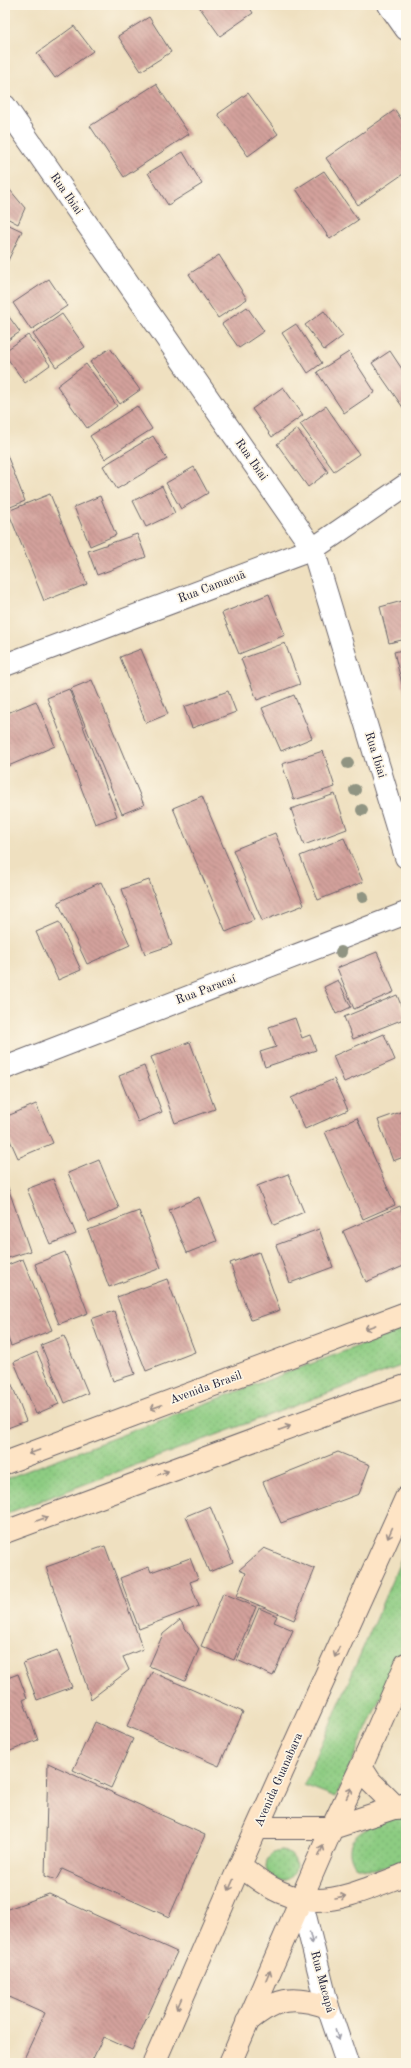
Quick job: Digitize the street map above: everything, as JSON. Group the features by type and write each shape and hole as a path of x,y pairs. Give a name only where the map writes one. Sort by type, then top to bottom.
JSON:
{"main road":[{"name":"Avenida Brasil","path":"5,1463 406,1313"},
{"path":"5,1532 355,1402 406,1386"},
{"name":"Avenida Guanabara","path":"154,2063 240,1866 406,1498"},
{"path":"230,2063 332,1828 361,1767 406,1664"},
{"path":"361,1767 370,1781 401,1806"},
{"path":"257,1828 332,1828 401,1806"},
{"path":"240,1866 274,1889 301,1900 326,1900 348,1896 406,1874"},
{"path":"247,2022 263,2008 285,2000 308,2000 328,2007"}],"street":[{"path":"389,5 406,29"},
{"name":"Rua Ibiai","path":"5,106 313,549 406,857"},
{"name":"Rua Camacuã","path":"5,666 313,549 406,485"},
{"name":"Rua Paracaí","path":"5,1068 406,913"},
{"name":"Rua Macapá","path":"301,1900 328,2007 347,2063"}],"green space":[{"path":"406,1328 406,1364 5,1514 5,1479"},
{"path":"406,1548 406,1640 336,1797 304,1785"},
{"path":"406,1814 406,1859 375,1869 355,1866 350,1854 351,1845 356,1837 364,1830 374,1825"},
{"path":"281,1851 292,1855 296,1866 292,1877 281,1881 270,1877 266,1866 270,1855"}],"building":[{"path":"198,5 248,5 253,13 220,36"},
{"path":"149,17 171,52 141,71 118,36"},
{"path":"74,26 93,51 55,78 37,53"},
{"path":"156,84 189,134 124,177 90,126"},
{"path":"248,93 278,134 248,156 218,114"},
{"path":"395,110 406,126 406,172 358,205 326,158"},
{"path":"183,152 202,184 168,205 148,173"},
{"path":"324,171 358,220 330,239 296,189"},
{"path":"5,184 25,208 18,224 5,217"},
{"path":"5,223 22,231 5,267"},
{"path":"219,255 247,299 218,318 189,274"},
{"path":"49,279 67,306 31,330 13,303"},
{"path":"247,307 264,331 239,348 222,324"},
{"path":"324,311 343,336 324,350 305,325"},
{"path":"7,314 20,332 5,342 5,315"},
{"path":"62,314 85,347 56,367 33,334"},
{"path":"296,324 322,363 308,373 282,333"},
{"path":"28,335 50,365 25,383 5,355 5,351"},
{"path":"110,348 140,390 120,404 90,362"},
{"path":"390,351 406,375 406,407 404,409 372,363"},
{"path":"349,352 375,392 344,413 317,372"},
{"path":"86,364 117,406 87,428 57,386"},
{"path":"283,387 303,415 272,437 252,409"},
{"path":"137,406 152,429 105,459 90,436"},
{"path":"326,406 359,454 334,471 300,424"},
{"path":"297,429 328,472 308,487 277,444"},
{"path":"153,436 167,459 117,489 103,466"},
{"path":"5,450 25,501 8,508 5,500"},
{"path":"194,467 208,493 181,509 166,483"},
{"path":"162,486 175,513 146,527 133,501"},
{"path":"50,494 87,584 44,601 8,511"},
{"path":"100,496 116,535 90,546 74,507"},
{"path":"137,534 146,557 97,575 88,551"},
{"path":"269,594 285,635 239,654 222,613"},
{"path":"406,600 406,639 389,643 380,607"},
{"path":"285,643 300,684 257,700 241,659"},
{"path":"141,649 168,714 146,723 120,657"},
{"path":"406,649 406,696 405,696 394,652"},
{"path":"92,680 144,805 122,814 70,689"},
{"path":"69,689 117,816 95,824 47,698"},
{"path":"228,691 236,712 192,728 184,707"},
{"path":"294,695 312,738 281,751 262,708"},
{"path":"36,701 55,746 6,767 5,714"},
{"path":"323,751 335,787 294,800 282,764"},
{"path":"335,794 347,829 304,845 291,809"},
{"path":"202,796 254,920 226,932 173,808"},
{"path":"275,833 304,905 262,921 233,850"},
{"path":"344,838 363,882 318,900 300,856"},
{"path":"149,880 172,945 145,954 122,889"},
{"path":"101,882 130,945 87,964 58,902"},
{"path":"59,922 81,970 58,980 36,932"},
{"path":"377,952 394,992 354,1009 337,968"},
{"path":"338,980 351,1007 336,1014 324,987"},
{"path":"397,995 406,1018 353,1039 344,1017"},
{"path":"295,1018 302,1038 310,1035 316,1050 265,1067 260,1052 276,1047 269,1027"},
{"path":"384,1034 395,1060 344,1082 333,1056"},
{"path":"190,1042 215,1109 175,1123 151,1057"},
{"path":"144,1066 162,1112 138,1122 119,1076"},
{"path":"334,1079 348,1110 305,1129 291,1098"},
{"path":"36,1104 53,1143 18,1158 5,1129 5,1117"},
{"path":"406,1110 406,1156 393,1161 378,1120"},
{"path":"357,1118 395,1205 363,1219 325,1132"},
{"path":"99,1160 119,1208 89,1222 68,1173"},
{"path":"288,1174 304,1212 274,1225 257,1186"},
{"path":"5,1179 30,1251 5,1259"},
{"path":"53,1179 76,1234 50,1244 27,1189"},
{"path":"199,1197 217,1241 187,1253 169,1210"},
{"path":"400,1206 406,1220 406,1265 366,1282 343,1231"},
{"path":"139,1211 161,1268 109,1287 88,1230"},
{"path":"319,1229 333,1267 290,1283 276,1245"},
{"path":"65,1252 88,1313 59,1324 35,1264"},
{"path":"259,1252 280,1310 251,1320 230,1263"},
{"path":"23,1259 52,1330 11,1346 5,1331 5,1266"},
{"path":"167,1279 195,1352 146,1371 117,1297"},
{"path":"114,1311 135,1374 113,1381 91,1319"},
{"path":"64,1336 88,1393 65,1403 41,1345"},
{"path":"37,1352 59,1404 36,1414 14,1362"},
{"path":"7,1372 26,1421 5,1429 5,1373"},
{"path":"338,1452 370,1465 359,1494 281,1523 263,1482"},
{"path":"210,1506 233,1562 209,1572 186,1516"},
{"path":"105,1546 143,1649 123,1657 129,1670 91,1699 46,1567"},
{"path":"264,1548 315,1569 294,1620 237,1596 246,1573 239,1570"},
{"path":"190,1558 198,1579 190,1582 199,1606 139,1629 120,1578 149,1567 151,1572"},
{"path":"223,1593 256,1607 234,1660 201,1646"},
{"path":"259,1608 277,1616 274,1622 293,1630 273,1676 237,1660"},
{"path":"180,1620 199,1649 185,1681 149,1666 163,1634"},
{"path":"57,1650 72,1687 37,1700 23,1663"},
{"path":"152,1672 243,1712 219,1766 127,1726"},
{"path":"18,1674 27,1698 23,1700 38,1740 5,1753 5,1679"},
{"path":"95,1722 133,1739 111,1788 73,1770"},
{"path":"48,1763 205,1835 169,1917 62,1869 56,1880 45,1876"},
{"path":"49,1894 177,1952 132,2050 103,2037 91,2063 22,2063 45,2013 5,1995 5,1910"}]}
